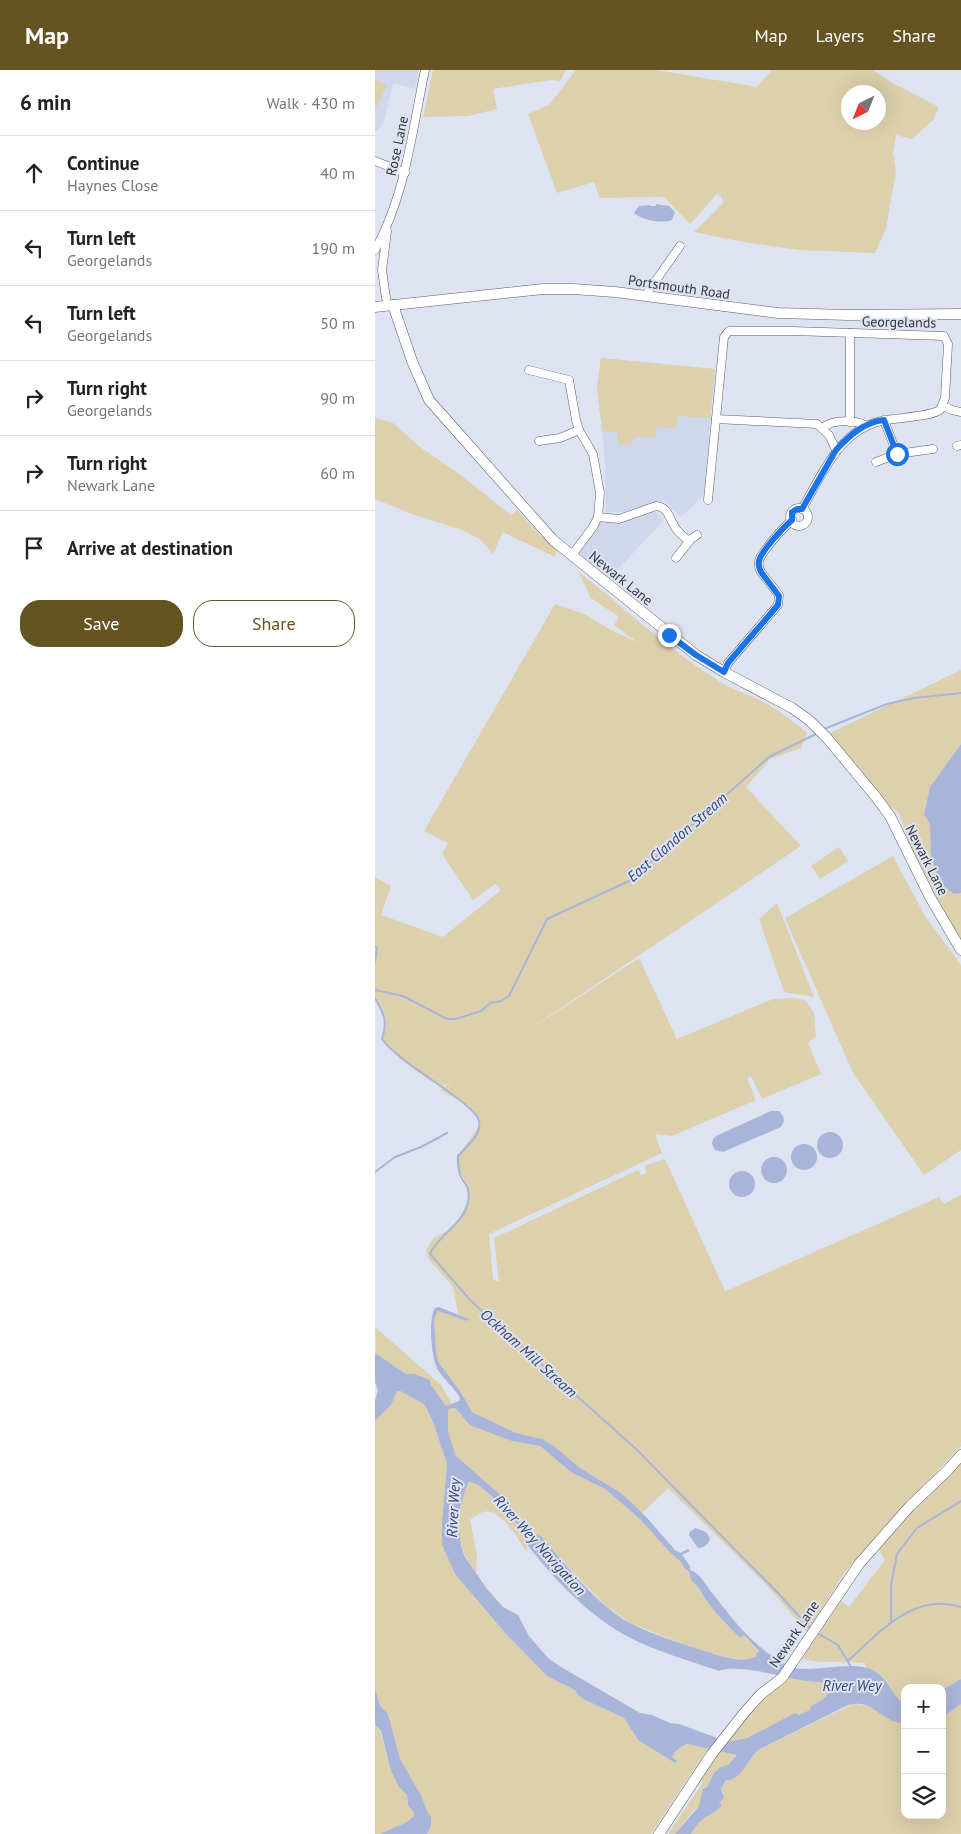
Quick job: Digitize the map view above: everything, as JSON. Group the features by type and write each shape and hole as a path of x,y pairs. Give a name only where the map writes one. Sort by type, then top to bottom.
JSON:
{"main road":[{"name":"Portsmouth Road","path":"375,307 388,298 551,289 585,289 778,313 849,315 961,314"},
{"name":"Newark Lane","path":"388,298 429,400 553,540 682,645 724,672 784,703 827,738 890,816 930,897 961,950"},
{"name":"Newark Lane","path":"659,1834 711,1755 761,1694 782,1678 844,1584 874,1545 961,1455"}],"street":[{"name":"Rose Lane","path":"375,250 396,204 405,173 425,70"},
{"path":"375,161 405,173"},
{"name":"Rose Lane","path":"387,226 378,268 388,298"},
{"path":"645,296 680,246"},
{"name":"Georgelands","path":"707,500 724,337 731,330 942,335 947,339 948,344 943,406"},
{"name":"Georgelands","path":"849,333 850,422"},
{"path":"529,370 569,380 579,430 593,454 600,492 598,517 593,527 572,555"},
{"path":"802,509 836,450 865,425 884,420 934,413 943,406 961,412"},
{"path":"716,419 810,422 823,428 836,450"},
{"path":"884,420 897,454"},
{"path":"823,428 829,423 858,422 865,425"},
{"path":"539,441 560,438 579,430"},
{"path":"877,462 897,454 933,449"},
{"path":"598,517 619,519 661,506 667,512 674,526 689,542"},
{"path":"802,509 807,514 806,523 797,525 792,520 792,512 802,509"},
{"path":"674,526 680,520"},
{"path":"724,672 728,663 778,605 779,596 761,572 759,560 784,527 792,520"},
{"path":"676,558 697,534"}],"shaded area":[{"path":"375,70 419,70 415,89 393,83 383,125 375,132"},
{"path":"433,70 566,70 560,81 550,80 493,89 497,109 468,116 423,117"},
{"path":"576,70 657,70 757,87 772,70 873,70 891,82 939,107 933,120 912,139 896,135 893,153 896,172 886,229 875,253 799,250 743,242 694,232 724,202 718,193 690,224 664,197 600,198 594,182 557,193 528,114 549,105"},
{"path":"375,79 387,85 375,110"},
{"path":"601,358 715,369 704,495 681,517 664,500 623,512 606,512 605,461 597,387"},
{"path":"601,358 715,369 710,418 678,416 676,428 657,427 655,437 634,437 631,445 618,444 617,432 602,431 597,387"},
{"path":"375,418 393,423 420,447 458,473 511,515 517,510 557,550 555,557 503,532 493,554 481,540 465,531 412,514 375,499"},
{"path":"651,507 663,521 605,583 572,555 598,517 614,520"},
{"path":"578,571 666,644 703,671 727,686 772,707 807,733 801,748 770,759 746,787 801,846 515,1039 639,958 677,1039 773,999 794,998 805,1000 814,1013 816,1036 808,1043 821,1074 762,1099 751,1076 747,1078 756,1100 672,1136 655,1134 662,1153 489,1234 493,1279 499,1282 494,1238 638,1170 641,1175 647,1173 644,1166 665,1159 725,1291 710,1298 939,1197 944,1204 961,1195 961,1446 845,1572 807,1632 764,1582 668,1488 642,1513 618,1491 580,1468 542,1439 516,1433 472,1412 439,1363 436,1352 434,1319 438,1311 467,1321 469,1319 458,1314 453,1287 428,1258 426,1250 434,1238 455,1226 468,1201 468,1187 458,1167 458,1156 479,1126 479,1120 469,1106 440,1090 452,1081 441,1087 417,1072 394,1054 382,1039 386,1028 386,1021 375,996 375,877 391,886 381,915 443,937 501,890 495,884 473,900 442,854 448,843 424,831 555,604 584,614 611,630 637,642 614,625 619,617 591,598"},
{"path":"961,670 961,744 930,787 924,814 930,825 931,860 961,892 961,940 947,917 909,842 899,813 887,804 830,733"},
{"path":"839,847 848,861 820,879 811,866"},
{"path":"893,856 925,916 961,965 961,1150 924,1175 853,1073 785,918"},
{"path":"777,903 814,997 784,992 759,919"},
{"path":"375,1327 441,1385 452,1404 446,1406 431,1385 430,1380 415,1374 407,1374 376,1355"},
{"path":"397,1391 422,1403 426,1407 447,1464 442,1520 442,1545 455,1574 505,1633 547,1676 575,1690 583,1699 624,1718 638,1740 675,1763 672,1757 683,1746 697,1745 708,1748 651,1834 427,1834 431,1826 428,1813 421,1795 400,1759 388,1714 380,1707 375,1688 375,1421 391,1405"},
{"path":"453,1408 462,1415 512,1441 540,1446 571,1472 605,1489 641,1520 682,1563 689,1573 691,1580 699,1588 715,1612 740,1638 744,1635 759,1652 757,1656 746,1659 729,1658 683,1644 630,1623 606,1606 542,1537 533,1535 503,1497 456,1456 448,1432 448,1409"},
{"path":"961,1459 961,1679 946,1688 946,1684 901,1684 901,1701 884,1678 866,1668 865,1663 802,1659 841,1601 849,1607 885,1560 877,1547"},
{"path":"468,1482 483,1488 509,1514 528,1538 526,1543 527,1552 502,1519 490,1512 481,1513 470,1520 477,1555 476,1573 462,1547 458,1530 458,1521"},
{"path":"784,1676 831,1684 834,1688 822,1700 811,1706 810,1710 799,1716 795,1713 747,1738 728,1742 747,1713"},
{"path":"853,1704 870,1706 887,1718 901,1723 901,1819 946,1819 946,1715 961,1704 961,1834 691,1834 699,1822 720,1808 722,1805 719,1803 724,1798 721,1789 726,1780 741,1772 758,1750"},
{"path":"375,1725 380,1731 391,1771 399,1787 407,1795 408,1805 414,1813 414,1816 407,1822 380,1834 375,1834"},
{"path":"720,1751 737,1755 702,1793 699,1806 675,1834 668,1834 702,1784 701,1778"}],"water":[{"path":"656,204 669,206 675,212 672,220 663,222 652,221 634,213 639,206 656,206"},
{"path":"961,744 961,893 954,894 941,884 931,860 930,825 924,814 930,787"},
{"path":"771,1111 779,1111 783,1116 784,1121 781,1127 723,1152 715,1150 712,1144 716,1136"},
{"path":"830,1132 839,1136 843,1145 839,1154 830,1158 821,1154 817,1145 821,1136"},
{"path":"804,1144 813,1148 817,1157 813,1166 804,1170 795,1166 791,1157 795,1148"},
{"path":"774,1157 783,1161 787,1170 783,1179 774,1183 765,1179 761,1170 765,1161"},
{"path":"742,1171 751,1175 755,1184 751,1193 742,1197 733,1193 729,1184 733,1175"},
{"name":"River Wey","path":"439,1307 469,1319 467,1321 438,1311 434,1319 436,1352 439,1363 460,1391 472,1412 516,1433 542,1439 555,1447 580,1468 618,1491 648,1519 675,1550 680,1553 688,1549 690,1551 682,1555 690,1566 690,1570 700,1577 743,1631 774,1657 794,1668 812,1669 858,1666 875,1671 886,1681 901,1701 901,1723 891,1720 866,1705 848,1705 758,1750 736,1777 726,1780 721,1789 724,1798 719,1803 722,1805 720,1808 699,1822 691,1834 675,1834 699,1806 703,1789 707,1787 714,1773 721,1767 728,1765 737,1755 688,1744 680,1747 672,1757 677,1761 675,1763 638,1740 624,1718 583,1699 575,1690 547,1676 505,1633 455,1574 442,1545 442,1520 447,1464 426,1407 422,1403 397,1391 391,1405 375,1421 375,1400 378,1391 375,1382 375,1353 406,1374 415,1374 430,1380 431,1385 446,1406 459,1401 458,1394 443,1377 436,1364 431,1339 435,1308","holes":["454,1408 472,1426 512,1441 540,1446 571,1472 605,1489 641,1520 682,1563 689,1572 691,1580 699,1588 715,1612 740,1638 744,1635 759,1651 756,1654 757,1656 744,1659 731,1658 676,1642 630,1623 606,1607 542,1537 533,1535 503,1497 456,1456 448,1432 448,1409","468,1482 483,1488 517,1524 528,1538 526,1543 558,1581 582,1605 623,1634 657,1650 719,1671 727,1669 759,1671 800,1680 827,1683 831,1684 834,1688 822,1700 811,1706 810,1710 799,1715 795,1713 747,1738 728,1742 679,1724 670,1723 652,1715 640,1713 548,1658 529,1636 518,1615 503,1607 487,1589 465,1557 461,1546 458,1524 460,1507"]},
{"path":"695,1528 706,1532 710,1538 707,1544 702,1547 698,1548 689,1535"},
{"path":"961,1679 961,1704 946,1715 946,1688"},
{"path":"375,1688 380,1706 388,1714 400,1759 421,1795 431,1817 431,1826 427,1834 380,1834 407,1822 414,1816 414,1813 408,1805 407,1795 399,1787 391,1771 381,1731 375,1725"}],"waterway":[{"name":"East Clandon Stream","path":"824,729 887,704 914,698 961,693"},
{"name":"East Clandon Stream","path":"375,990 403,996 447,1019 456,1019 481,1011 490,1003 501,1001 509,996 547,919 629,881 769,757 818,733"},
{"name":"Ockham Mill Stream","path":"375,946 377,949 375,962"},
{"name":"Ockham Mill Stream","path":"375,998 385,1022 382,1039 404,1060 465,1104 475,1113 479,1121 476,1136 458,1156 460,1174 468,1189 466,1209 455,1225 434,1246 430,1254 471,1301 636,1449 811,1629"},
{"path":"375,1172 395,1157 421,1147 447,1133"},
{"path":"891,1622 891,1585 897,1554 917,1528 961,1501"},
{"path":"848,1661 885,1627 913,1610 928,1605 944,1604 961,1607"},
{"name":"Ockham Mill Stream","path":"817,1633 838,1645 851,1667"}],"route":[{"path":"669,635 696,655 724,672 728,663 775,610 780,600 776,590 759,568 761,556 792,520 792,512 802,509 836,450 865,425 884,420 897,454"}],"water label":[{"name":"River Wey Navigation","path":"540,1545"}]}
